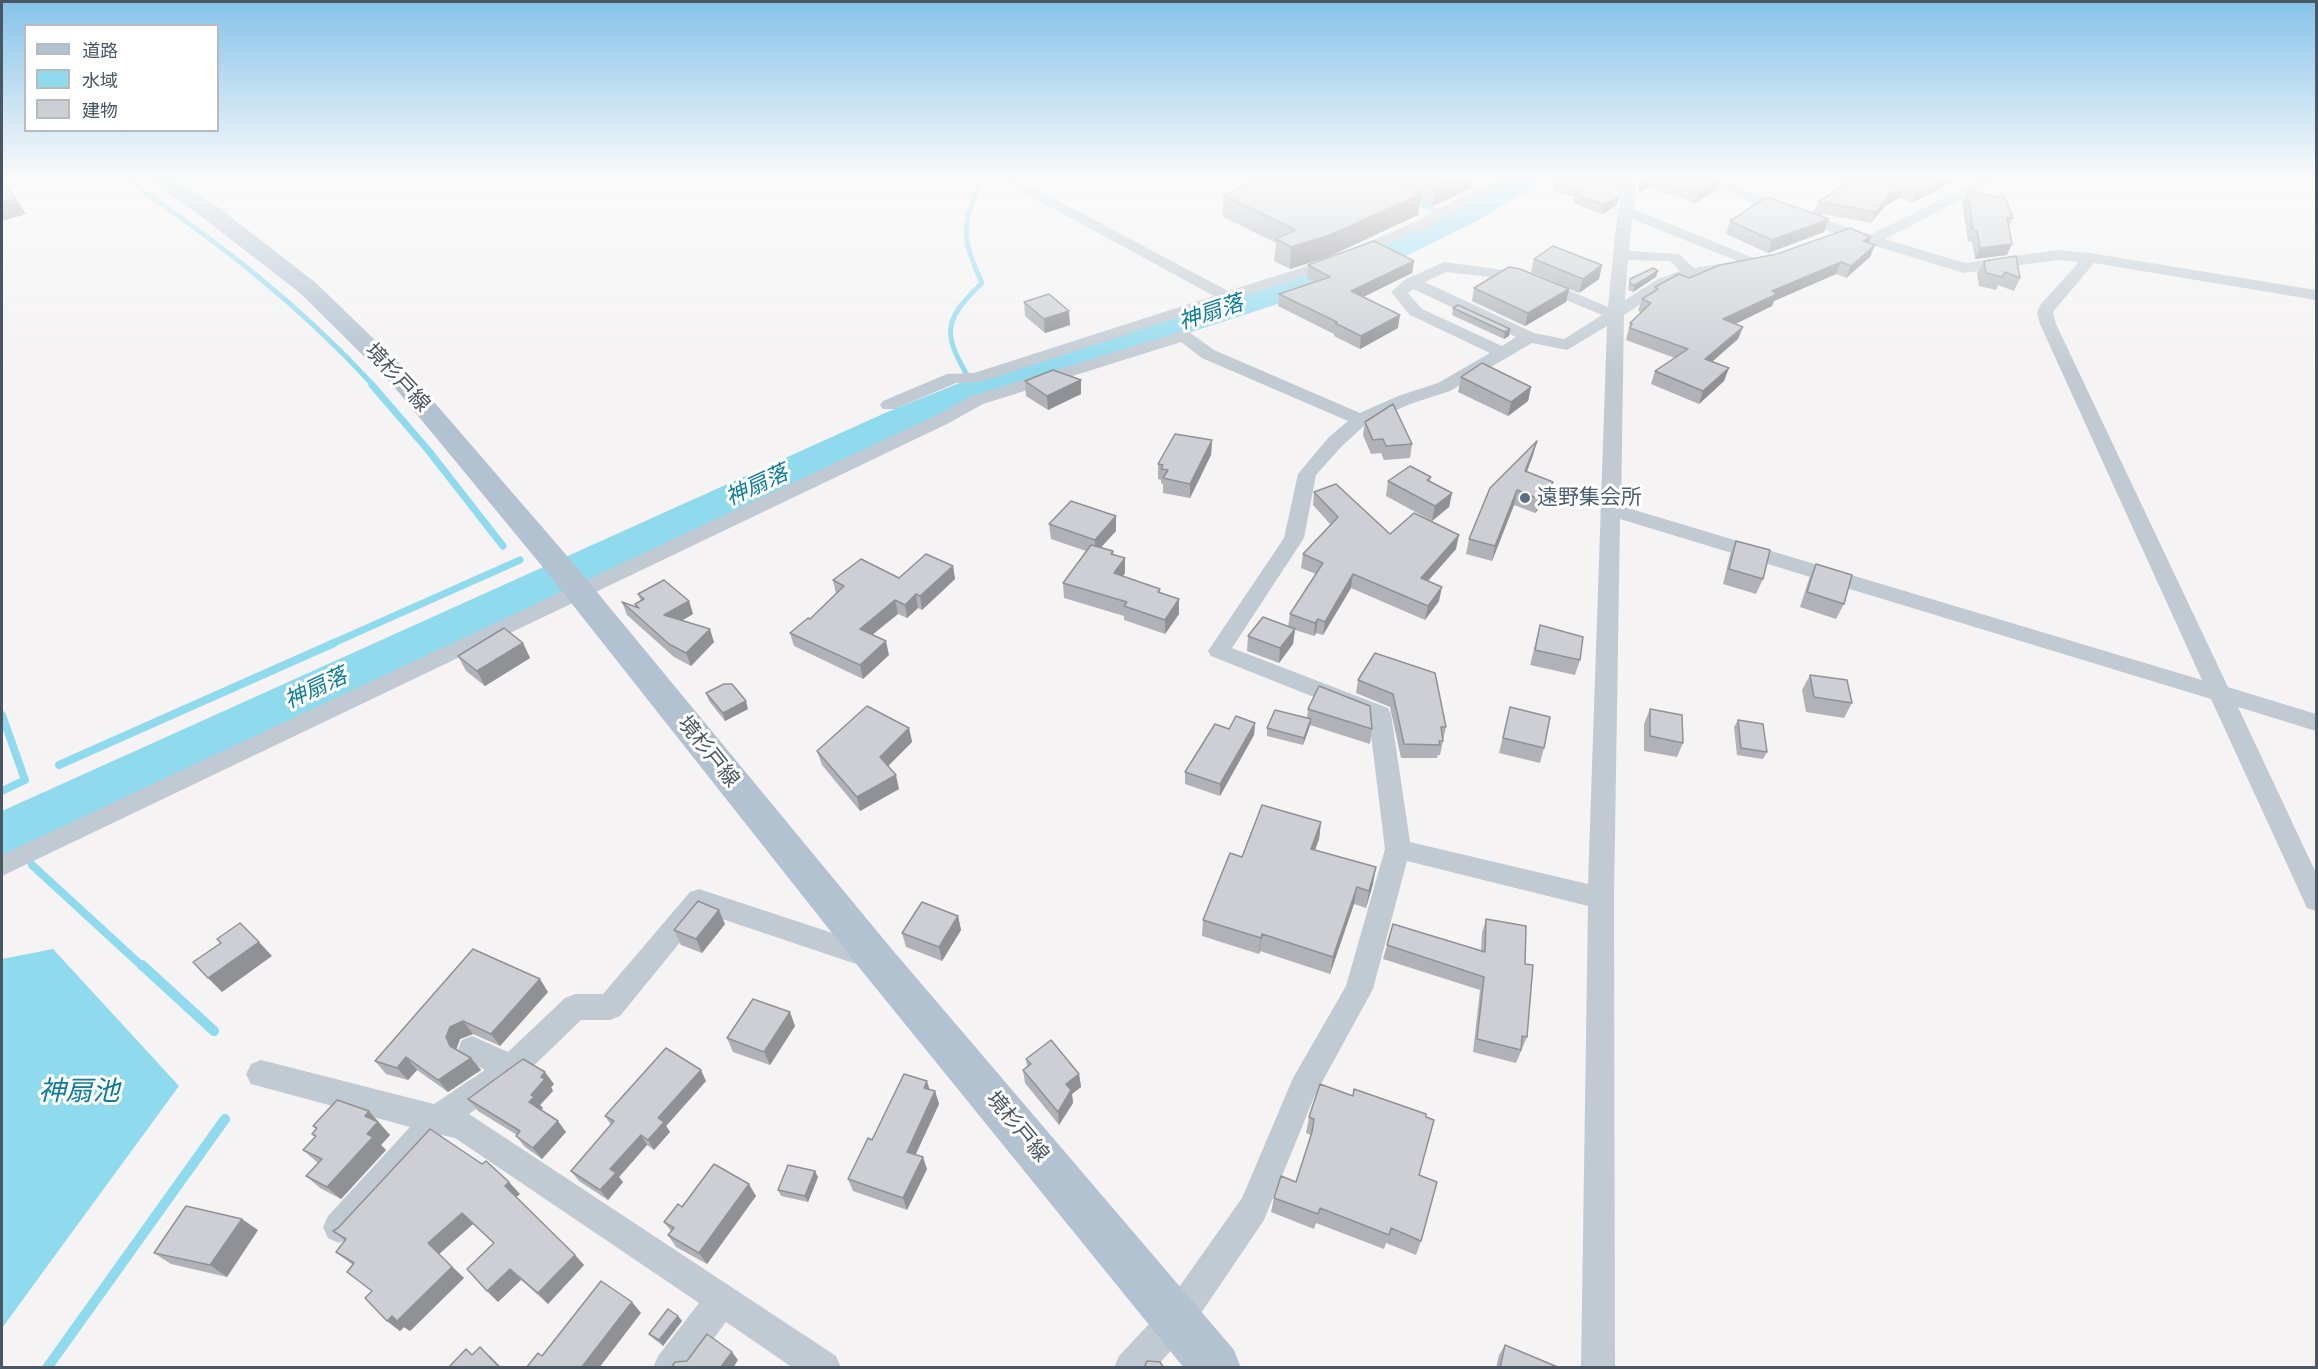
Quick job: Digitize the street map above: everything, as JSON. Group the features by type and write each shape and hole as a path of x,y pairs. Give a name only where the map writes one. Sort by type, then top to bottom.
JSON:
{"main road":[{"name":"境杉戸線","path":"250,243 308,288 400,378 570,582 876,959 1216,1368"}],"street":[{"path":"1126,243 1228,297"},
{"path":"889,405 953,378 975,378 991,374 1334,262 1377,243"},
{"path":"1598,1368 1601,898 1616,313 1623,243"},
{"path":"1412,282 1529,337 1567,345 1664,282 1691,273 1761,262 1710,243"},
{"path":"1881,243 1964,268 2058,255 2090,258 2316,295"},
{"path":"1621,255 1674,257 1691,273"},
{"path":"2090,258 2049,304 2045,312 2048,324 2316,900"},
{"path":"1502,352 1416,312 1399,292 1412,282 1444,267 1521,276 1605,311 1616,313"},
{"path":"2,866 570,582 941,420 977,400 1183,336 1208,354 1360,420"},
{"path":"1131,1368 1177,1319 1253,1209 1303,1088 1359,989 1398,849 1380,714 1219,651 1294,538 1307,474 1335,442 1360,420 1404,400 1444,387 1529,337"},
{"path":"991,374 1005,391"},
{"path":"1611,510 2316,722"},
{"path":"1398,849 1601,898"},
{"path":"339,1227 436,1120 511,1068 575,1007 610,1006 699,900 876,959"},
{"path":"472,1049 511,1068"},
{"path":"261,1074 462,1126 824,1368"},
{"path":"670,1368 722,1300"}],"water":[{"name":"神扇池","path":"53,949 179,1086 2,1328 2,959"}],"building":[{"path":"1283,243 1304,243 1291,247"},
{"path":"1369,243 1378,243 1414,261 1351,291 1400,315 1361,336 1279,294 1330,277 1308,265"},
{"path":"1808,243 1869,243 1875,245 1851,266 1841,262 1772,291 1777,294 1723,319 1743,327 1705,359 1729,368 1703,391 1655,371 1688,349 1630,328 1632,324 1630,323 1651,303 1642,299 1658,289 1655,287 1679,274 1689,278 1720,265 1777,254"},
{"path":"1979,243 2012,244 1980,248"},
{"path":"1553,246 1602,265 1583,279 1534,259"},
{"path":"2016,256 2020,278 2005,272 2002,277 1986,273 1984,261"},
{"path":"1509,267 1520,269 1569,289 1528,313 1474,288"},
{"path":"1653,268 1658,271 1635,285 1630,284 1630,279"},
{"path":"1049,294 1069,311 1044,319 1024,302"},
{"path":"1458,305 1510,329 1505,332 1453,308"},
{"path":"1482,363 1531,387 1511,402 1461,377"},
{"path":"1053,370 1081,380 1047,396 1025,381"},
{"path":"1393,404 1412,444 1386,446 1383,439 1373,440 1365,422"},
{"path":"1175,434 1212,440 1190,484 1163,478 1168,470 1161,469 1163,465 1158,464"},
{"path":"1537,441 1525,471 1553,482 1539,499 1517,490 1495,546 1469,539 1490,488"},
{"path":"1410,466 1431,477 1427,480 1452,493 1435,506 1388,481"},
{"path":"1336,484 1390,534 1414,513 1459,535 1421,578 1442,587 1428,606 1353,574 1325,622 1318,619 1315,623 1290,614 1323,563 1303,554 1338,517 1314,492"},
{"path":"1071,501 1116,516 1095,540 1049,524"},
{"path":"1736,541 1770,550 1763,579 1729,569"},
{"path":"1091,545 1113,551 1111,554 1125,558 1114,573 1160,589 1158,592 1179,599 1165,620 1124,606 1127,602 1063,583"},
{"path":"926,554 953,566 920,596 916,594 905,605 895,600 860,629 886,641 860,665 790,633 808,618 810,619 844,586 833,580 861,559 899,578"},
{"path":"1816,564 1852,575 1844,604 1807,592"},
{"path":"664,580 689,601 664,615 710,629 686,653 669,644 622,602 639,608 635,604 644,599 638,594"},
{"path":"1263,617 1295,629 1280,648 1248,636"},
{"path":"1540,625 1583,637 1580,660 1535,650"},
{"path":"504,628 523,643 477,671 458,656"},
{"path":"1375,653 1435,673 1446,727 1441,727 1443,741 1439,741 1440,745 1404,744 1393,694 1358,680"},
{"path":"1810,675 1847,680 1852,703 1814,697"},
{"path":"724,684 732,684 746,701 723,713 706,693"},
{"path":"1319,686 1370,706 1372,729 1308,709"},
{"path":"867,706 909,728 880,757 896,775 857,797 817,751"},
{"path":"1510,707 1550,717 1544,748 1503,738"},
{"path":"1650,709 1682,715 1683,743 1650,736"},
{"path":"1275,710 1311,719 1304,738 1267,728"},
{"path":"1236,716 1255,723 1220,784 1185,772 1215,724 1229,729"},
{"path":"1738,720 1763,724 1767,752 1741,748"},
{"path":"1262,805 1321,822 1311,849 1376,867 1369,891 1357,887 1333,957 1262,934 1261,938 1203,920 1230,853 1242,857"},
{"path":"698,901 719,910 696,939 674,930"},
{"path":"922,902 958,916 939,947 902,933"},
{"path":"1486,919 1526,926 1525,964 1533,965 1527,1037 1522,1036 1521,1050 1477,1039 1484,977 1387,945 1393,924 1485,952"},
{"path":"240,923 259,942 208,978 193,962 221,943 217,939"},
{"path":"473,949 540,979 491,1034 463,1021 450,1027 446,1037 450,1046 471,1058 438,1080 406,1057 397,1068 375,1061"},
{"path":"753,999 790,1012 764,1052 727,1038"},
{"path":"1051,1040 1079,1074 1066,1084 1071,1090 1058,1112 1023,1070 1031,1064 1026,1059"},
{"path":"666,1048 701,1070 658,1118 664,1122 648,1140 641,1135 610,1169 616,1173 600,1190 571,1171 614,1121 605,1116"},
{"path":"523,1059 545,1072 541,1077 545,1079 531,1095 534,1097 529,1102 558,1121 533,1148 516,1136 520,1131 468,1099"},
{"path":"904,1074 927,1081 924,1088 935,1091 907,1152 923,1157 903,1198 848,1179 868,1138 872,1140"},
{"path":"1320,1084 1353,1096 1354,1089 1426,1114 1426,1117 1434,1120 1419,1175 1437,1182 1421,1241 1391,1228 1389,1235 1320,1208 1318,1214 1274,1198 1281,1176 1296,1182 1312,1132 1314,1119 1309,1117"},
{"path":"337,1100 369,1111 365,1116 378,1122 367,1134 373,1137 327,1187 306,1176 322,1159 303,1150 316,1136 312,1134 317,1128 313,1126"},
{"path":"430,1129 482,1164 486,1161 509,1182 505,1186 575,1255 538,1293 510,1269 487,1291 467,1269 494,1243 462,1213 428,1243 452,1267 397,1321 392,1316 387,1321 365,1298 372,1291 347,1272 354,1263 336,1252 346,1239 333,1231"},
{"path":"714,1164 749,1184 699,1253 668,1235 674,1228 664,1222 678,1204 682,1207"},
{"path":"788,1165 815,1171 805,1196 778,1190"},
{"path":"186,1206 242,1219 210,1265 154,1253"},
{"path":"601,1281 632,1302 581,1368 526,1368 538,1353 542,1356"},
{"path":"668,1309 678,1316 659,1340 649,1334"},
{"path":"707,1334 732,1352 720,1368 671,1368 675,1362 687,1361"},
{"path":"1505,1345 1560,1368 1500,1368"},
{"path":"480,1347 500,1368 448,1368 466,1349 472,1355"},
{"path":"1147,1361 1160,1362 1164,1368 1144,1368"}],"waterway":[{"path":"216,243 316,328 374,386"},
{"path":"967,243 982,283 958,310 952,321 950,332 956,355 973,386"},
{"name":"神扇落","path":"2,834 898,421 975,390 1284,291 1370,261 1408,243"},
{"path":"372,385 428,450 503,546"},
{"name":"神扇落","path":"972,385 975,390"},
{"path":"331,644 520,560"},
{"path":"59,765 334,643"},
{"path":"2,715 25,780 2,791"},
{"path":"11,830 12,844"},
{"path":"32,865 143,967"},
{"path":"142,965 214,1031"},
{"path":"47,1368 225,1119"}],"place":[{"name":"遠野集会所","path":"1525,498"}]}
